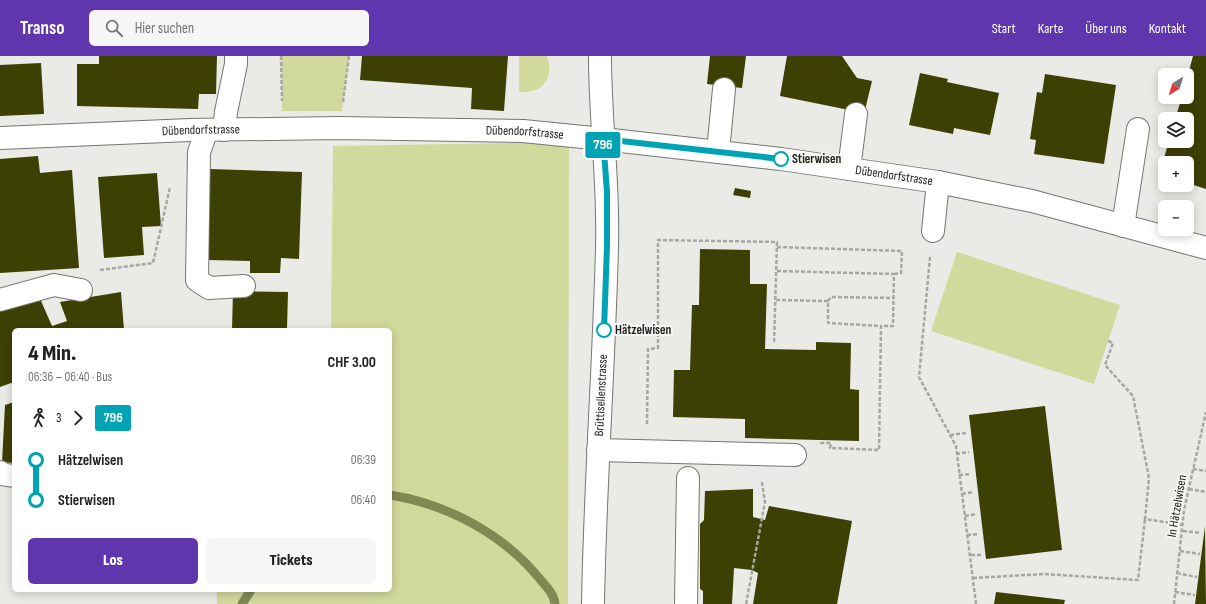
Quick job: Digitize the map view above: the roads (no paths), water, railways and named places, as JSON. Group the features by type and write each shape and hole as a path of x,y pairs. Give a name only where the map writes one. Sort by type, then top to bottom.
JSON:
{"street":[{"path":"236,56 236,64 226,112 216,130 199,152 196,280 209,288 244,286"},
{"name":"Brüttisellenstrasse","path":"593,604 607,246 607,192 603,139 600,56"},
{"path":"718,152 724,90"},
{"path":"849,169 856,114"},
{"name":"Dübendorfstrasse","path":"0,138 216,130 339,128 524,131 781,159 938,182 1032,200 1206,248"},
{"path":"1123,226 1138,130"},
{"path":"933,231 938,182"},
{"path":"0,300 54,284 81,290"},
{"path":"598,450 795,455"},
{"path":"0,472 1,474 12,476"},
{"path":"686,604 688,478"}],"waterway":[{"path":"392,495 411,499 453,514 472,523 491,535 525,562 549,590 555,604"},
{"path":"242,604 250,592"}],"place":[{"name":"Stierwisen","path":"781,159"},
{"name":"Hätzelwisen","path":"604,330"}]}
